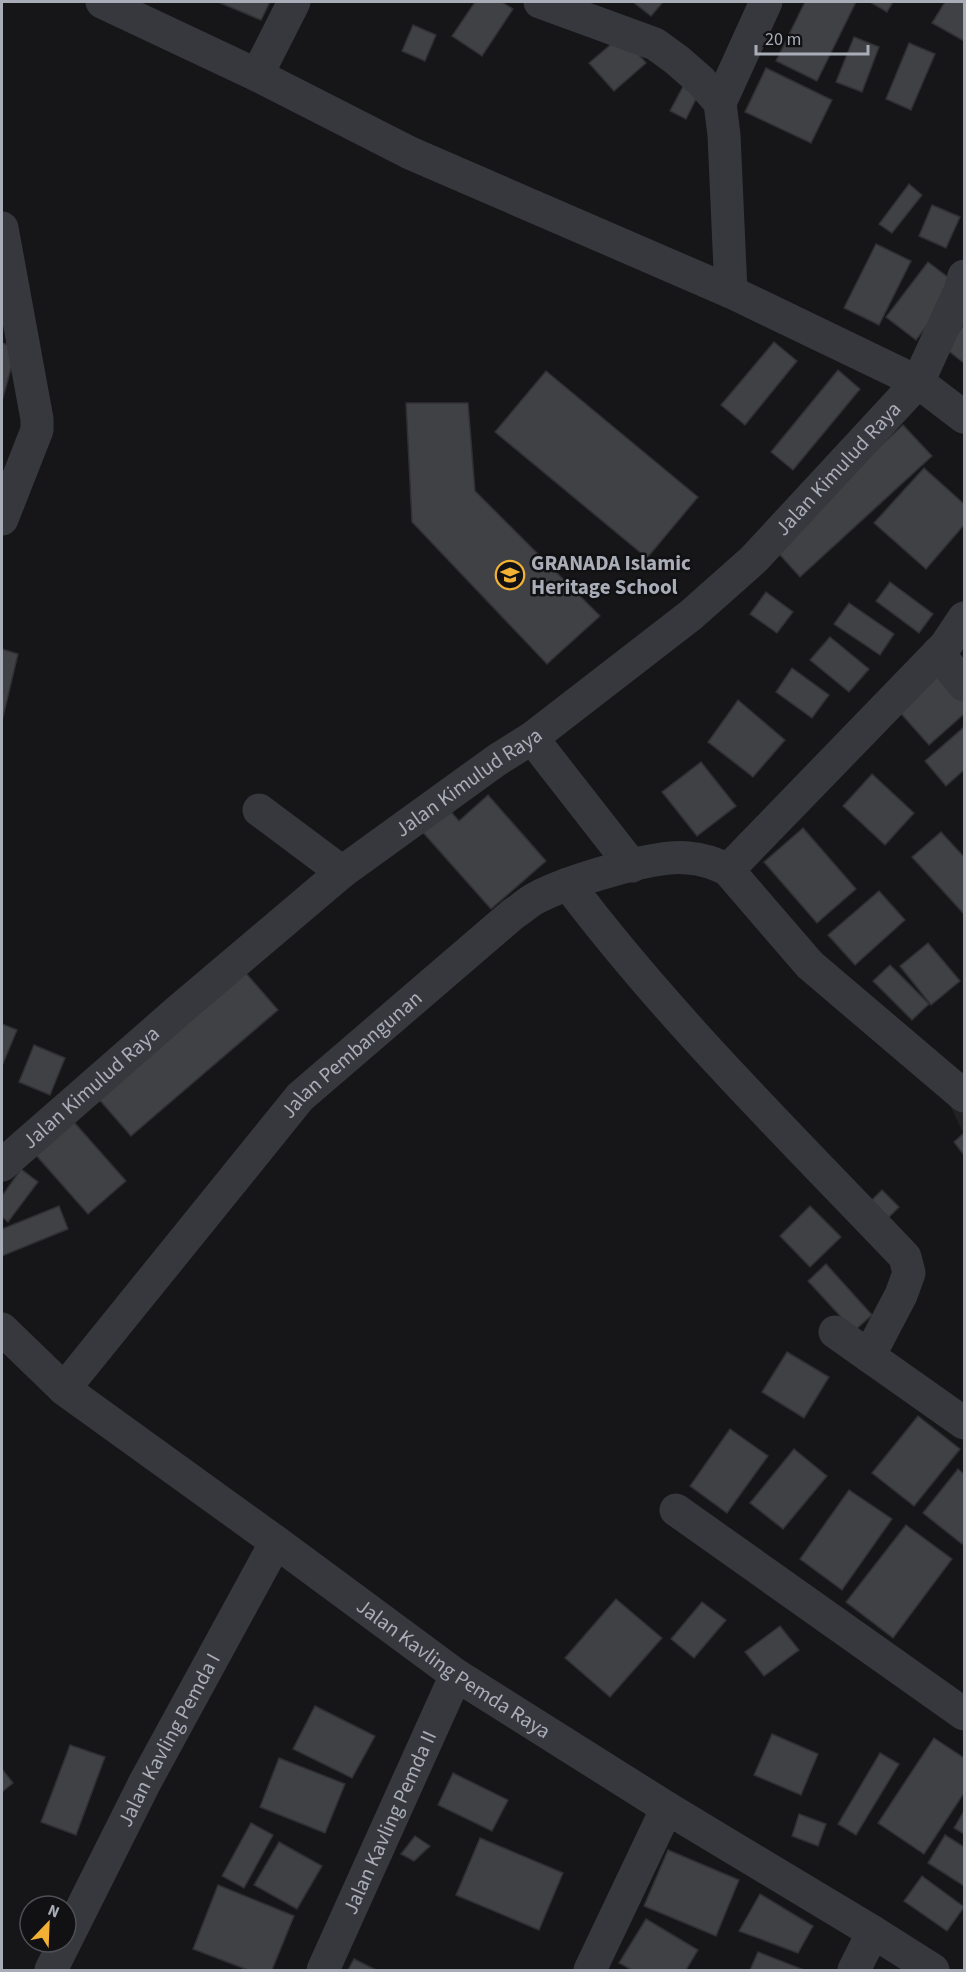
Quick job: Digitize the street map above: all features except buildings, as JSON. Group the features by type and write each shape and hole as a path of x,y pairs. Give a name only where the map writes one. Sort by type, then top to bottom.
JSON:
{"street":[{"path":"102,2 257,75 410,153 731,292 918,382 964,417"},
{"path":"257,75 294,2"},
{"path":"540,2 655,45 685,67 720,103"},
{"path":"731,292 724,135 720,103 766,2"},
{"path":"2,228 37,419 37,430 2,519"},
{"name":"Jalan Kimulud Raya","path":"2,1165 342,872 497,760 532,738 691,615 746,566 918,382 960,291 964,276"},
{"path":"964,618 946,645 728,870 810,964 964,1096"},
{"path":"938,653 964,685"},
{"path":"532,738 633,866"},
{"path":"259,810 342,872"},
{"name":"Jalan Pembangunan","path":"64,1389 300,1096 513,914 535,898 568,884 668,858 687,857 716,863 728,870"},
{"path":"568,884 603,930 665,1003 905,1257 909,1273 901,1295 869,1356"},
{"name":"Jalan Kavling Pemda Raya","path":"2,1329 64,1389 456,1675 933,1971"},
{"path":"835,1332 964,1423"},
{"path":"676,1510 964,1714"},
{"name":"Jalan Kavling Pemda I","path":"78,1915 144,1784 276,1542"},
{"name":"Jalan Kavling Pemda II","path":"324,1971 456,1675"},
{"path":"590,1971 667,1808"},
{"path":"854,1971 873,1932"},
{"name":"Jalan Kavling Pemda I","path":"51,1971 59,1954"}],"shaded area":[{"path":"964,1071 964,1134 941,1087"}],"place":[{"name":"GRANADA Islamic Heritage School","path":"510,575"}]}
